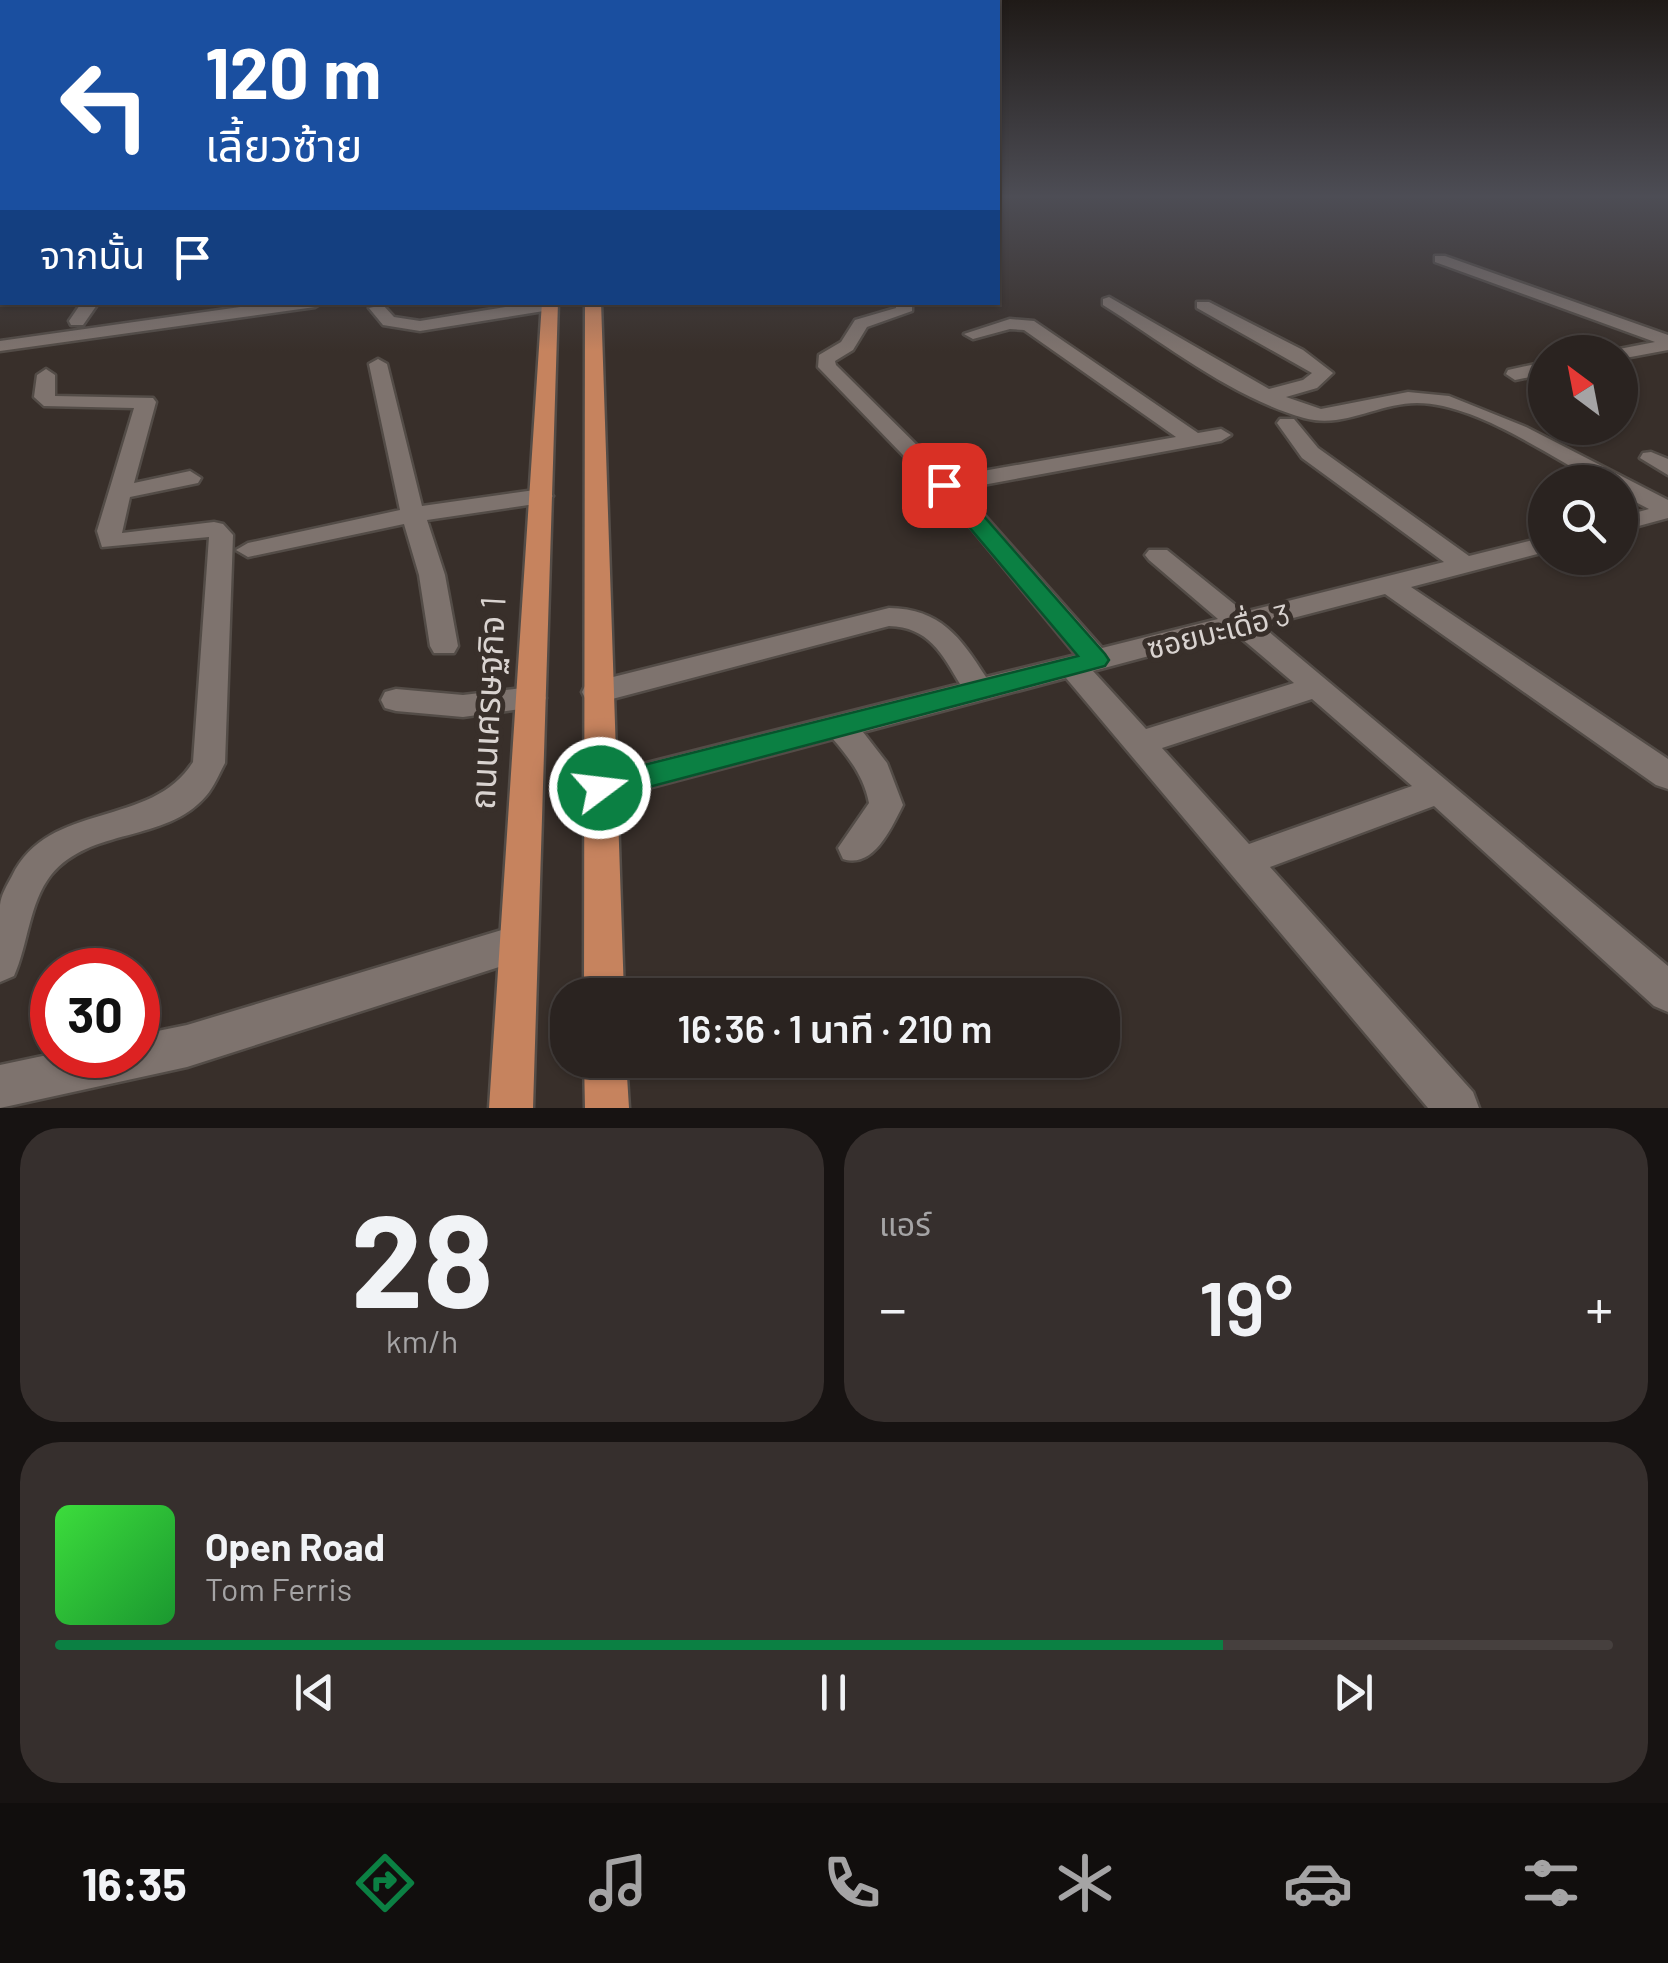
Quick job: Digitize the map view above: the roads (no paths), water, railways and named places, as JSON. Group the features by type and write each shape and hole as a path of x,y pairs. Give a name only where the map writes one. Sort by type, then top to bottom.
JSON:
{"main road":[{"name":"ถนนเศรษฐกิจ 1","path":"510,1108 550,305"},
{"path":"593,305 604,978"},
{"path":"606,1078 607,1108"}],"street":[{"path":"1440,259 1668,343"},
{"path":"1109,302 1211,364 1318,416 1406,398 1440,400 1492,420 1581,465"},
{"path":"77,322 89,305"},
{"path":"0,346 294,305"},
{"path":"376,308 389,321 420,326 544,305"},
{"path":"904,305 904,312 861,324 847,346 825,359 827,367 944,485 1084,663 1140,743 1457,1108"},
{"path":"1204,305 1308,360 1324,373 1310,384 1271,395"},
{"path":"974,334 1010,324 1028,325 1194,440"},
{"path":"1638,350 1668,343"},
{"path":"378,364 412,515 432,575 444,646"},
{"path":"1515,374 1528,371"},
{"path":"0,963 40,862 77,838 152,816 173,805 202,780 209,763 221,534 204,528 111,542 109,531 146,402 50,402 44,396 46,375"},
{"path":"1287,423 1310,452 1465,566"},
{"path":"944,485 1221,434"},
{"path":"122,492 190,478"},
{"path":"248,550 412,515 542,496"},
{"path":"1638,497 1665,514"},
{"path":"1638,520 1665,514"},
{"name":"ซอยมะเดื่อ 3","path":"600,788 1528,549"},
{"path":"1158,555 1439,790 1668,992"},
{"path":"1390,585 1668,776"},
{"path":"597,692 888,617 912,615 934,625 980,690"},
{"path":"1140,743 1317,687"},
{"path":"396,700 463,706 531,698"},
{"path":"840,726 869,760 884,787 886,805 856,848"},
{"path":"1243,862 1439,790"},
{"path":"0,1087 188,1046 518,943"}]}
